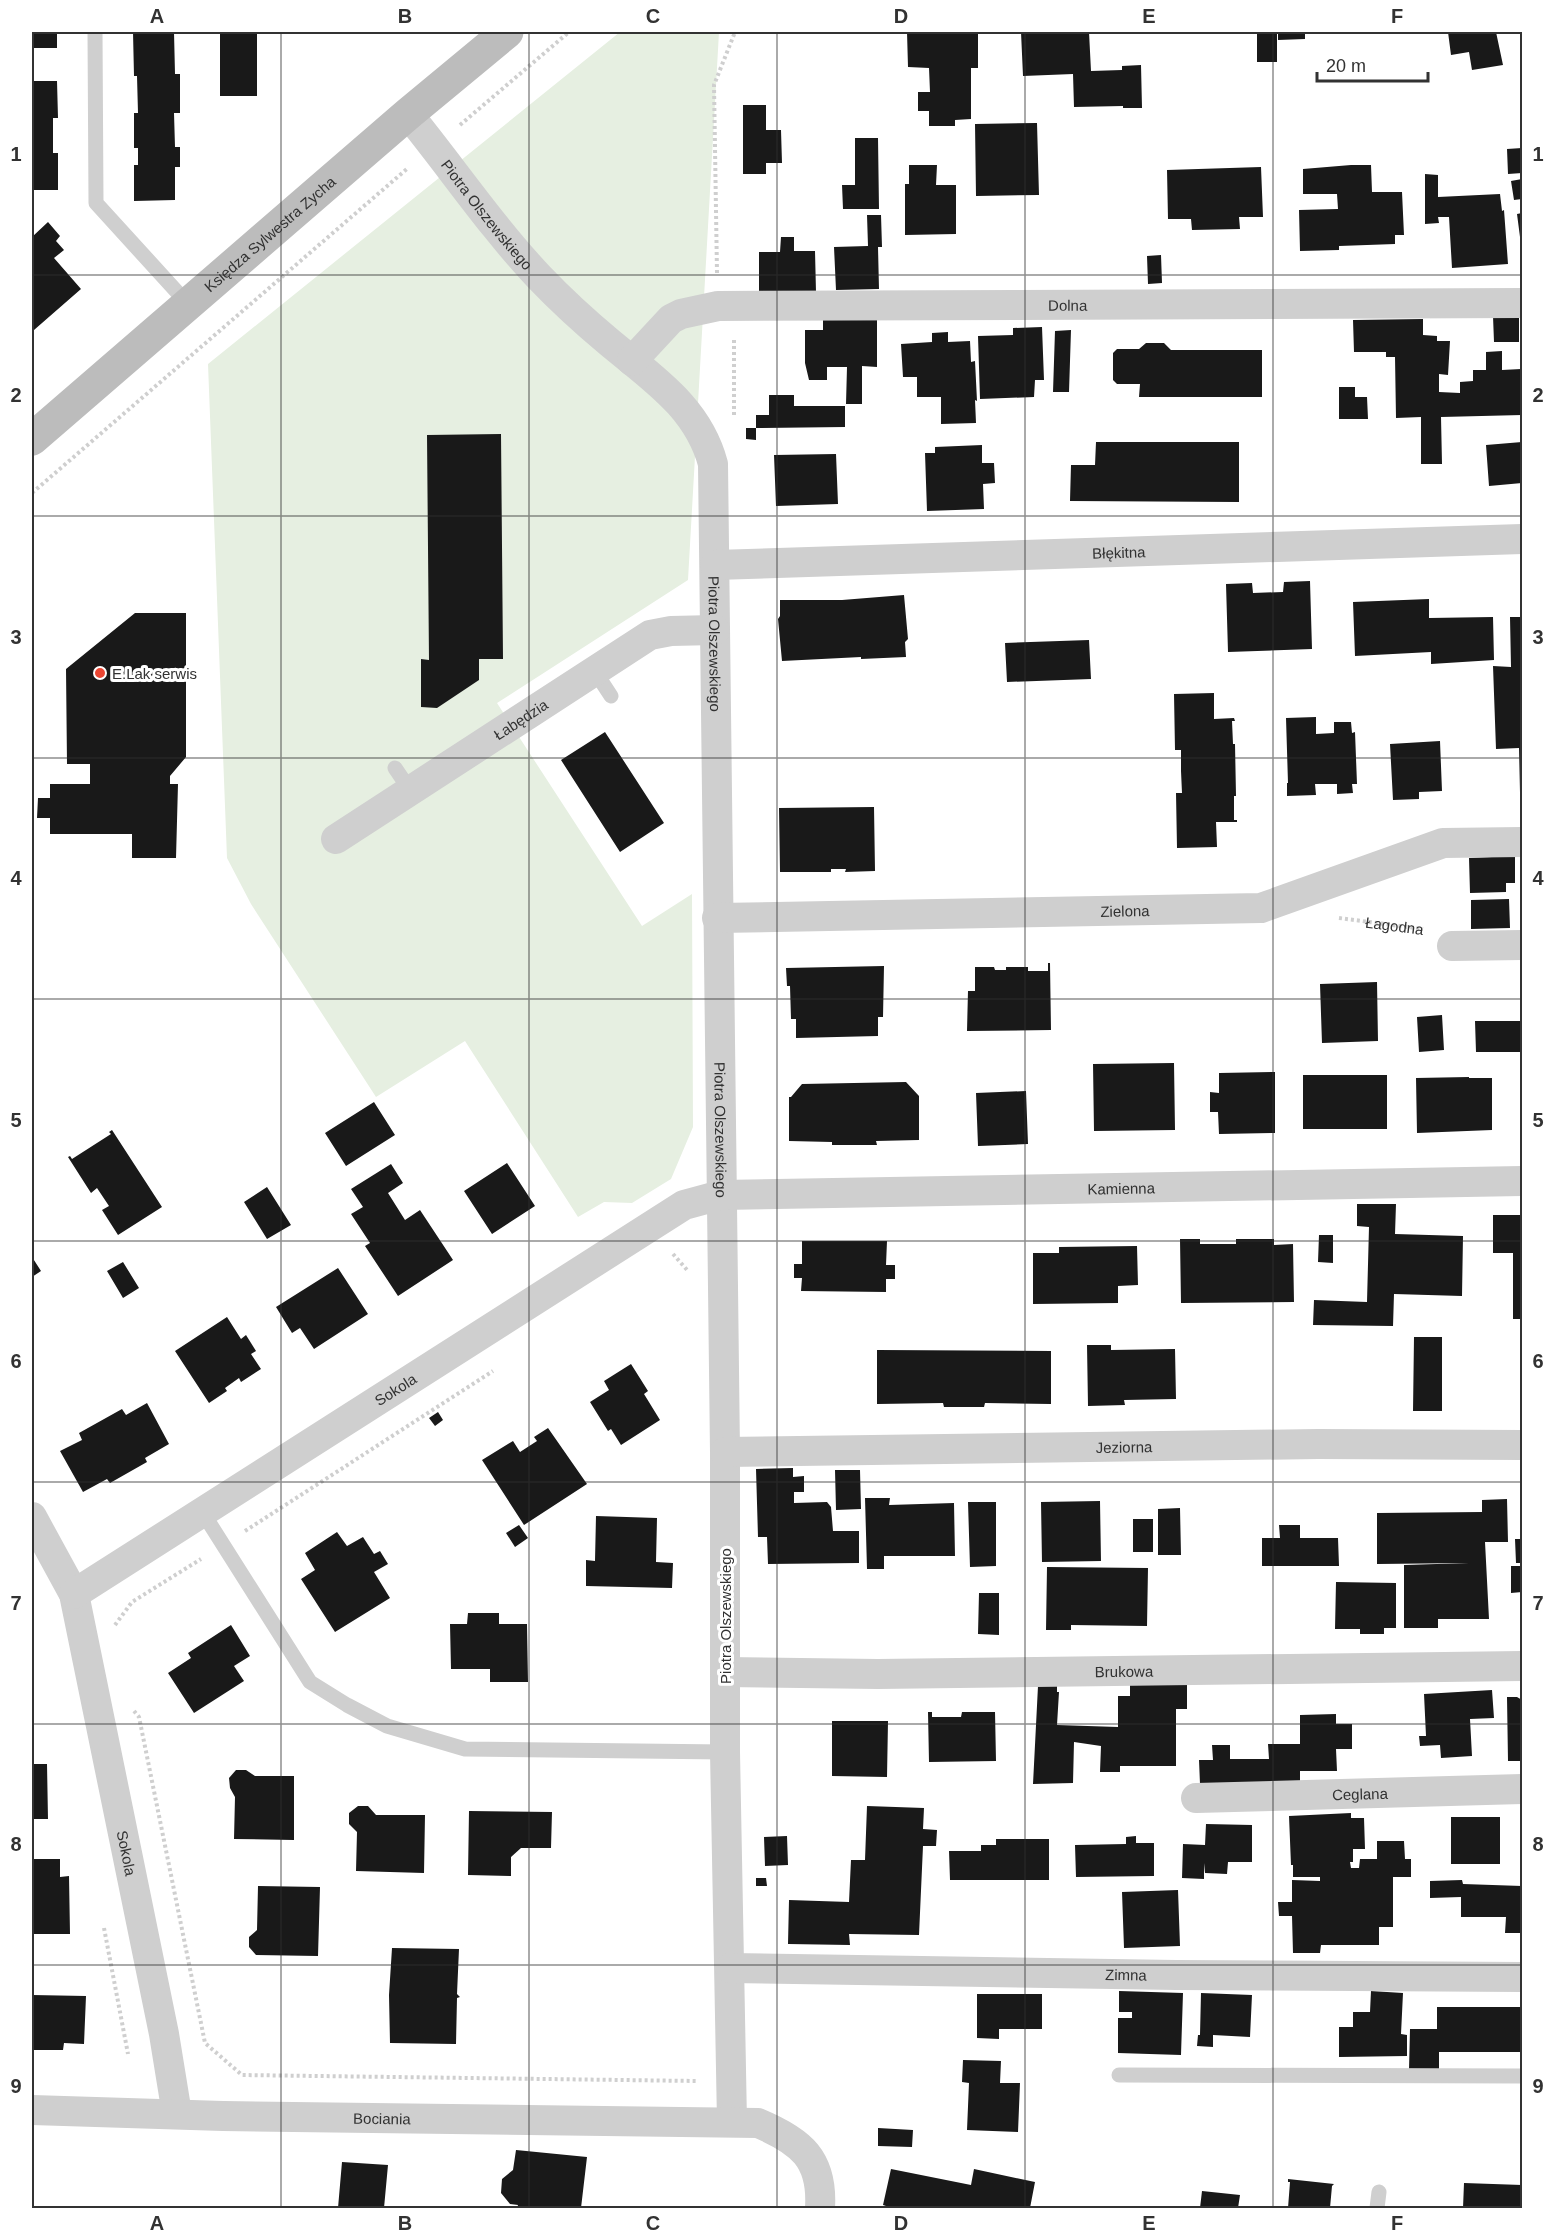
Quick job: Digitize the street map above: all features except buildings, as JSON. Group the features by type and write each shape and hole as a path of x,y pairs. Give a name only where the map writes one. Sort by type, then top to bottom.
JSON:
{"street":[{"name":"Księdza Sylwestra Zycha","path":"32,439 408,114 507,32"},
{"name":"Piotra Olszewskiego","path":"408,114 502,236 541,279 598,333 680,402 697,423 707,443 712,464 725,1452 725,1752 732,2122"},
{"name":"Dolna","path":"632,361 671,319 681,314 718,306 1522,303"},
{"name":"Błękitna","path":"715,565 1522,539"},
{"name":"Łabędzia","path":"336,839 403,779 594,670 650,635 671,631 715,630"},
{"name":"Zielona","path":"717,918 1261,908 1443,843 1522,842"},
{"path":"1452,946 1522,945"},
{"name":"Kamienna","path":"721,1195 1522,1181"},
{"name":"Sokola","path":"74,1594 684,1204 721,1195"},
{"name":"Jeziorna","path":"725,1452 1318,1444 1522,1445"},
{"name":"Sokola","path":"32,1517 74,1594 164,2034 177,2114"},
{"name":"Brukowa","path":"725,1672 878,1674 1522,1666"},
{"name":"Ceglana","path":"1196,1798 1522,1789"},
{"name":"Zimna","path":"730,1968 1176,1975 1522,1977"},
{"name":"Bociania","path":"32,2110 732,2122"},
{"path":"732,2122 758,2123 796,2142 809,2156 817,2175 821,2194 820,2208"}],"lane":[{"path":"95,32 96,203 188,304"},
{"path":"594,670 611,696"},
{"path":"203,1513 310,1682 347,1706 387,1726 465,1749 725,1752"},
{"path":"1119,2075 1522,2076"},
{"path":"1377,2208 1379,2192"}],"path":[{"path":"32,493 433,146 569,32"},
{"path":"718,306 714,85 735,32"},
{"path":"724,409 734,415 734,423"},
{"name":"Łagodna","path":"1328,916 1439,932 1452,946"},
{"path":"671,1256 674,1254 693,1277 722,1277"},
{"path":"108,1634 132,1602 502,1365"},
{"path":"132,1708 139,1717 205,2043 242,2075 697,2081 710,2070 730,2071"}],"shaded area":[{"path":"620,32 719,32 688,580 497,703 642,926 692,894 693,1127 671,1179 632,1203 604,1202 578,1217 465,1041 376,1097 251,904 227,858 208,364"}],"place":[{"name":"E.Lak serwis","path":"100,673"}]}
